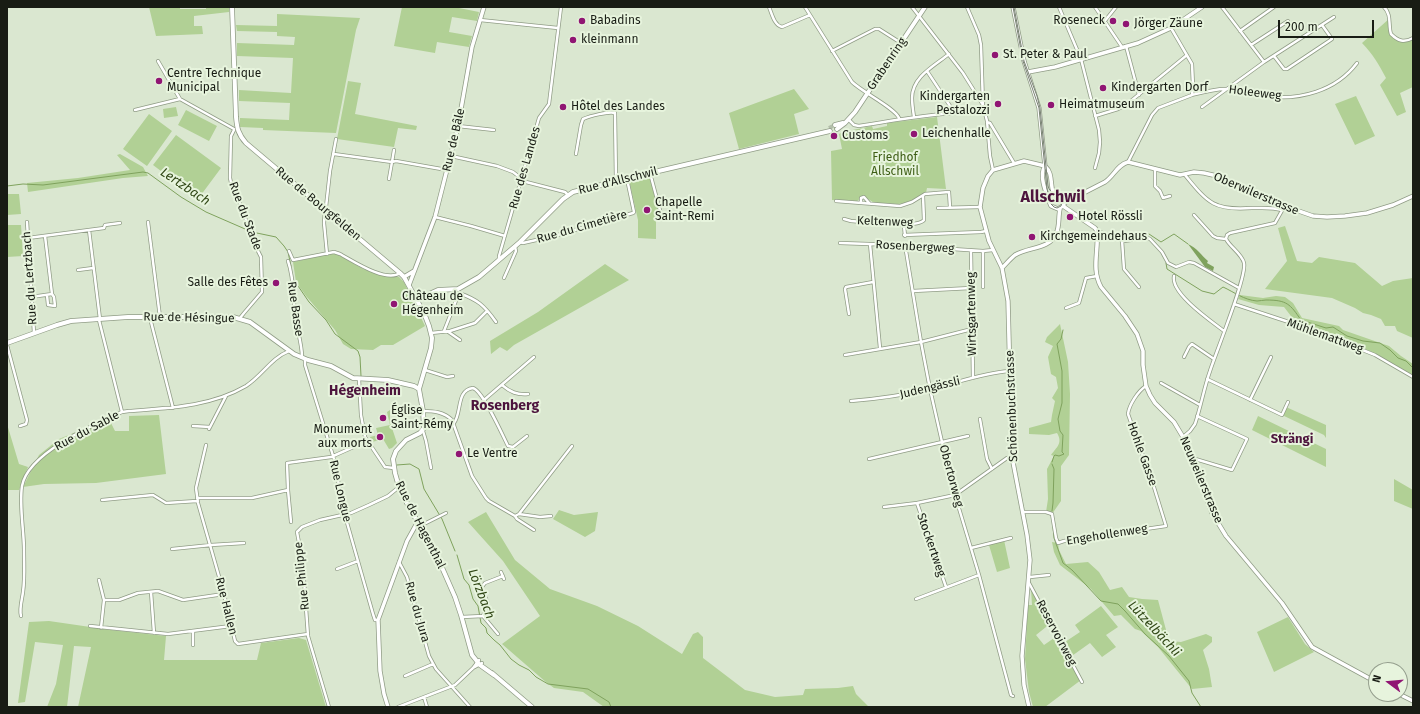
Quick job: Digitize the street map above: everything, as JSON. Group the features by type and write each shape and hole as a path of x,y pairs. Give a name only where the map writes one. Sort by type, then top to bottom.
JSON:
{"main road":[{"path":"232,7 235,129"},
{"name":"Grabenring","path":"836,127 849,120 925,7"},
{"name":"Rue de Bourgfelden","path":"235,129 246,142 402,275 427,319 431,333 431,346 419,389"},
{"name":"Rue d'Allschwil","path":"416,300 438,290 458,291 479,278 520,242 568,195 579,190 828,130"},
{"name":"Rue de Hésingue","path":"7,344 65,323 99,319 160,317 240,318 250,322 289,351 303,358 331,366 347,375 359,379 384,379 414,386 419,389"},
{"path":"419,389 423,411 423,431"},
{"name":"Rue de Hagenthal","path":"423,431 406,440 399,446 394,456 394,468 400,487 419,525 433,547 462,617 471,648 480,662 532,707"}],"street":[{"name":"Rue de Bâle","path":"409,286 435,217 448,170 458,126 472,47 484,7"},
{"name":"Rue des Landes","path":"499,260 539,118 549,104 561,7"},
{"path":"769,7 779,27 810,15"},
{"path":"805,7 852,82 867,94 895,112 899,118"},
{"path":"912,7 949,54 984,105"},
{"path":"967,7 979,35 981,45 984,105 990,156 994,170"},
{"path":"1013,7 1019,42 1039,108 1045,166 1043,169 1043,175 1046,193 1051,206 1056,209 1060,209"},
{"path":"1059,7 1081,59 1095,116 1100,142 1100,153 1096,168"},
{"path":"1095,7 1104,22 1124,47 1139,94"},
{"path":"1104,22 1116,7"},
{"path":"1028,72 1138,43 1171,28 1202,7"},
{"path":"1222,7 1264,62"},
{"path":"1240,31 1274,7"},
{"path":"1384,7 1390,18 1391,34 1400,41 1406,41 1413,38"},
{"path":"1202,107 1264,62 1334,17"},
{"path":"480,20 558,28"},
{"path":"1251,45 1288,22"},
{"path":"1274,56 1284,69 1287,69 1332,38 1322,25"},
{"path":"1171,28 1192,64 1192,95"},
{"path":"832,51 875,29 879,29 901,43"},
{"path":"914,117 912,98 913,90 918,80 949,54"},
{"path":"1095,116 1122,108 1187,55"},
{"path":"158,61 180,100 235,129"},
{"name":"Holeeweg","path":"1128,162 1152,115 1158,108 1192,95 1228,89 1267,96 1285,97 1318,92 1330,87 1342,79 1357,63"},
{"path":"927,71 954,112"},
{"path":"135,110 180,100"},
{"path":"576,154 583,119 612,112 615,113 616,181"},
{"path":"849,120 856,126 899,118 954,112 985,112"},
{"path":"987,121 1014,163"},
{"path":"458,126 494,130"},
{"name":"Rue du Stade","path":"235,129 231,136 230,178 232,187 243,210 250,235 261,257 262,292 240,318"},
{"path":"327,254 324,223 325,210 336,139"},
{"path":"389,179 394,150"},
{"path":"334,154 392,162 396,161 448,170"},
{"path":"451,156 497,166 513,172 526,182 565,192 568,195"},
{"path":"938,208 980,206 982,188 988,176 994,170 1014,163 1028,162 1045,166 1049,171 1054,193 1063,204 1097,231 1122,240 1131,240 1143,236 1150,239 1162,252 1168,263 1176,267 1189,262 1194,263 1239,288"},
{"path":"1002,268 1015,255 1022,251 1044,245 1053,240 1058,228 1060,209 1063,204 1105,182 1122,164 1128,162"},
{"name":"Oberwilerstrasse","path":"1128,162 1180,175 1194,172 1204,172 1217,176 1284,209 1314,216 1345,216 1367,213 1413,196"},
{"path":"1155,168 1155,186 1160,191 1163,198 1170,196"},
{"path":"650,173 661,214 657,217"},
{"path":"1185,175 1200,194 1209,202 1216,205 1225,208 1237,209 1272,207 1284,209 1275,223 1230,233 1226,239"},
{"name":"Rue du Cimetière","path":"520,242 524,243 554,236 633,213 627,178"},
{"path":"836,201 900,206 931,193 949,192 950,207"},
{"name":"Keltenweg","path":"844,219 851,221 901,225 921,223 924,220 923,196"},
{"path":"861,203 861,198 864,197 870,204"},
{"name":"Schönenbuchstrasse","path":"980,206 986,231 1002,268 1007,293 1009,314 1012,457 1029,545 1030,560 1030,577 1022,656 1024,685 1029,707"},
{"path":"1183,437 1195,424 1214,359 1244,270 1242,258 1226,239 1213,236 1194,215"},
{"path":"435,217 505,236"},
{"name":"Rue du Lertzbach","path":"27,222 34,333"},
{"path":"148,222 160,317"},
{"path":"28,238 104,228 106,225 120,223"},
{"path":"904,226 904,236 986,231"},
{"path":"88,230 94,268 99,319 122,412"},
{"path":"1066,308 1079,302 1086,278 1096,276 1097,231"},
{"path":"45,236 52,294 54,297 55,306 48,305 47,295"},
{"path":"1122,240 1124,269 1139,287"},
{"path":"840,244 870,244"},
{"name":"Rosenbergweg","path":"880,348 870,244 971,251 993,250"},
{"path":"504,278 516,251 515,246"},
{"path":"290,251 293,260 334,252 372,271 391,275 402,275 414,271"},
{"name":"Obertorweg","path":"906,251 921,342 942,442 955,495 979,575 1011,695 1013,696"},
{"name":"Wirtsgartenweg","path":"971,251 973,378"},
{"path":"983,251 984,287"},
{"name":"Rue Basse","path":"288,261 293,285 294,312 303,358"},
{"path":"78,270 94,268"},
{"name":"Neuweilerstrasse","path":"1096,276 1101,287 1125,316 1137,334 1143,351 1146,386 1155,403 1174,422 1183,437 1212,513 1226,536 1282,603 1312,648 1368,678"},
{"path":"1174,276 1173,281 1185,300 1224,331"},
{"path":"848,314 845,290 846,287 873,282"},
{"path":"913,291 971,288"},
{"path":"446,331 458,291 480,302 496,322"},
{"path":"31,297 52,294"},
{"name":"Mühlemattweg","path":"1234,303 1310,329 1364,350 1413,377"},
{"path":"431,333 475,324 487,311"},
{"path":"150,318 173,408"},
{"path":"845,354 921,342 972,329"},
{"path":"446,331 460,340"},
{"path":"7,344 27,420 26,424 20,426"},
{"path":"1184,357 1192,344 1214,359"},
{"name":"Rue du Sable","path":"21,616 24,548 21,494 25,477 33,466 64,442 122,412 129,410 173,408 226,395 246,385 274,360 289,351"},
{"path":"484,400 534,357"},
{"path":"1250,400 1271,357"},
{"name":"Rue Longue","path":"303,358 333,456 345,514 373,614 375,620 378,620"},
{"path":"424,370 447,377 453,376"},
{"name":"Judengässli","path":"851,401 894,396 1009,371"},
{"path":"359,379 362,426 367,441 385,466 394,468"},
{"path":"1208,379 1282,415 1288,402"},
{"path":"1161,383 1200,405"},
{"path":"502,385 506,389 518,395 528,394"},
{"name":"Hohle Gasse","path":"1146,386 1141,390 1128,414 1166,526"},
{"path":"454,424 457,420 463,394 467,389 473,388 476,389 484,400 508,446 513,447 527,436"},
{"path":"193,426 210,428 226,395"},
{"path":"423,411 433,411 445,414 452,420 472,476 486,498 489,502 515,516 517,519 534,530"},
{"path":"1192,458 1232,470 1248,439 1197,416"},
{"path":"980,419 987,459 992,468"},
{"path":"423,431 431,468"},
{"path":"869,459 968,436"},
{"path":"291,522 287,466 289,462 333,456 367,441"},
{"name":"Rue Hallen","path":"206,445 197,483 197,499 200,514 211,545 224,594 234,641 238,644 308,634"},
{"path":"515,516 519,514 572,446"},
{"path":"884,507 917,503 955,495 1007,458 1012,457"},
{"name":"Rue Philippe","path":"329,707 308,634 304,580 300,548 296,532 302,527 320,520 351,513 380,501 400,487"},
{"path":"102,500 152,495 166,503 197,499 252,498 288,490"},
{"name":"Stockertweg","path":"917,503 946,587"},
{"name":"Engehollenweg","path":"1023,512 1046,512 1052,514 1058,543 1166,526"},
{"path":"388,707 380,671 378,620 407,541 419,525 446,513"},
{"path":"519,514 540,517 551,516"},
{"path":"971,548 1011,538"},
{"path":"172,550 211,545 244,543"},
{"path":"337,569 358,561"},
{"name":"Rue du Jura","path":"399,562 408,577 433,664 470,707"},
{"path":"483,616 488,603 481,588 485,584 503,577 501,572"},
{"path":"916,599 979,575"},
{"path":"1030,577 1049,575"},
{"path":"99,580 104,600 101,628"},
{"name":"Reservoirweg","path":"1029,583 1082,682"},
{"path":"104,600 119,600 138,594 158,591 183,600 224,594"},
{"path":"151,592 154,632"},
{"path":"462,617 483,616"},
{"path":"483,616 498,634"},
{"path":"90,626 168,634 231,626"},
{"path":"192,631 193,645"},
{"path":"398,707 407,705 458,683 480,662"},
{"path":"405,676 410,672 433,664"},
{"path":"424,697 427,707"}],"green space":[{"path":"149,7 206,9 206,7 229,7 229,12 194,16 194,26 202,26 203,34 156,36"},
{"path":"402,7 454,7 479,12 477,21 452,17 449,32 472,36 469,47 437,42 435,53 394,46"},
{"path":"277,14 360,18 356,30 336,133 263,130 263,128 240,127 240,118 289,120 290,103 239,101 239,90 291,93 293,58 237,56 237,43 294,45 295,37 277,36 277,32 237,31 236,25 277,26"},
{"path":"1390,18 1391,34 1400,41 1412,39 1413,41 1413,87 1400,93 1406,112 1397,116 1380,85 1386,78 1376,60 1362,43"},
{"path":"348,81 361,83 355,114 417,126 416,130 398,128 394,147 337,139"},
{"path":"794,89 809,109 794,114 799,134 739,149 729,113"},
{"path":"1356,96 1375,136 1355,145 1335,104"},
{"path":"176,107 178,116 164,118 163,109"},
{"path":"186,110 217,126 209,141 178,125"},
{"path":"149,114 172,131 147,166 123,149"},
{"name":"Friedhof Allschwil","path":"937,117 946,189 927,188 926,193 907,203 898,204 874,203 864,196 857,201 832,200 831,151 842,149 839,134 872,126 873,129 887,126 887,123"},
{"path":"176,135 221,168 198,199 153,165"},
{"path":"120,154 143,167 148,176 123,178 28,192 27,183 78,178 130,170 117,155"},
{"path":"649,176 660,215 656,217 656,239 638,238 638,220 629,180"},
{"path":"7,194 19,194 21,214 7,215"},
{"path":"7,225 21,225 23,256 7,257"},
{"path":"1285,226 1297,261 1312,263 1319,257 1355,263 1382,286 1393,281 1413,278 1413,338 1397,331 1395,326 1385,326 1381,319 1363,313 1332,298 1265,289 1287,261 1278,228"},
{"path":"333,253 363,269 381,275 399,277 404,282 425,326 393,345 381,345 373,350 351,349 343,344 335,330 296,282 293,262"},
{"path":"605,264 629,280 514,345 507,351 500,347 491,354 490,341 538,312"},
{"path":"1240,295 1263,298 1276,296 1285,297 1293,303 1302,318 1339,326 1343,330 1389,346 1413,364 1413,375 1337,335 1306,326 1294,320 1284,307 1259,305 1238,299"},
{"path":"1060,324 1068,362 1070,394 1069,455 1061,466 1061,501 1052,514 1046,512 1048,499 1047,469 1054,456 1051,455 1058,445 1059,436 1057,433 1049,435 1029,434 1029,428 1051,422 1055,401 1052,398 1058,388 1056,377 1051,374 1048,357 1053,346 1045,342 1047,337"},
{"path":"1286,407 1326,425 1326,438 1324,435 1282,415"},
{"path":"390,410 390,422 397,443 389,449 383,439 372,442 370,437 378,435 376,428 390,425 387,412"},
{"path":"159,415 166,474 96,483 44,484 23,487 39,455 59,439 83,429 110,421 115,431 129,431 129,416"},
{"path":"1258,416 1326,449 1326,467 1252,430"},
{"path":"7,424 19,464 28,467 19,490 7,490"},
{"path":"1394,479 1413,490 1413,509 1394,501"},
{"path":"559,510 574,515 598,512 595,531 585,537 553,519"},
{"path":"486,512 515,560 550,589 597,606 638,626 682,654 693,634 698,632 703,637 703,658 745,690 775,697 803,695 805,689 853,686 856,694 869,707 604,707 583,692 554,688 502,644 540,616 503,561 468,522"},
{"path":"1004,540 1010,568 997,572 989,545"},
{"path":"1052,542 1058,543 1059,550 1066,564 1088,562 1099,572 1110,590 1122,587 1129,597 1158,600 1169,641 1181,642 1206,634 1212,637 1212,642 1203,650 1209,669 1212,687 1192,689 1158,647 1141,631 1135,629 1121,615 1114,616 1091,589 1060,565 1054,552"},
{"path":"1031,589 1051,623 1036,635 1044,645 1057,636 1062,644 1080,632 1075,625 1101,606 1118,627 1106,635 1116,647 1102,657 1090,643 1069,658 1081,680 1045,707 1033,707 1029,692 1025,659 1028,605 1032,605"},
{"path":"1288,617 1305,644 1314,652 1274,672 1257,632"},
{"path":"49,621 166,636 164,660 257,660 261,643 299,638 306,640 326,707 78,707 91,647 74,646 67,707 47,707 56,684 63,645 35,642 25,702 18,703 29,622"}],"shaded area":[{"path":"1188,244 1208,261 1207,263 1214,267 1213,271 1205,267"}],"waterway":[{"name":"Lertzbach","path":"7,186 23,184 43,185 143,172 148,173 181,197 206,212 252,232 276,237 288,252 291,266"},
{"path":"1149,234 1161,242 1174,234 1188,244"},
{"path":"1166,263 1167,269 1202,291 1214,294 1223,287 1252,300 1273,300 1283,302 1291,307 1301,320 1326,328 1333,327 1347,336 1363,341 1380,343 1398,358 1406,361 1413,368"},
{"path":"294,280 309,302 326,320 335,334 358,351 360,357 361,376"},
{"name":"Lützelbächli","path":"1052,462 1055,455 1059,456 1064,454 1062,452 1063,435 1060,431 1058,419 1062,403 1062,371 1057,344 1061,339 1063,330"},
{"path":"397,465 410,464 419,469 424,489 442,519 455,551"},
{"name":"Lützelbächli","path":"1052,464 1054,469 1052,511"},
{"name":"Lützelbächli","path":"1053,526 1054,538 1063,563 1072,570 1101,601 1118,604 1145,634 1169,656 1189,681 1192,693 1201,707"},
{"name":"Lörzbach","path":"457,555 464,579 469,585 473,599 478,606 481,623 486,628 487,633 500,645 511,659 548,684 588,689 609,702 611,707"}],"tunnel":[{"path":"829,128 835,125"}],"tram line":[{"path":"1013,7 1023,61 1039,108 1047,189 1051,204 1057,208 1061,206 1062,201 1050,191 1048,186 1040,108 1024,61 1014,7"}],"place":[{"name":"Babadins","path":"582,21"},
{"name":"Roseneck","path":"1113,21"},
{"name":"Jörger Zäune","path":"1126,24"},
{"name":"kleinmann","path":"573,40"},
{"name":"St. Peter & Paul","path":"995,55"},
{"name":"Centre Technique Municipal","path":"159,81"},
{"name":"Kindergarten Dorf","path":"1103,88"},
{"name":"Kindergarten Pestalozzi","path":"998,104"},
{"name":"Heimatmuseum","path":"1051,105"},
{"name":"Hôtel des Landes","path":"563,107"},
{"name":"Leichenhalle","path":"914,134"},
{"name":"Customs","path":"834,136"},
{"name":"Chapelle Saint-Remi","path":"647,210"},
{"name":"Hotel Rössli","path":"1070,217"},
{"name":"Kirchgemeindehaus","path":"1032,237"},
{"name":"Salle des Fêtes","path":"276,283"},
{"name":"Château de Hégenheim","path":"394,304"},
{"name":"Église Saint-Rémy","path":"383,418"},
{"name":"Monument aux morts","path":"380,437"},
{"name":"Le Ventre","path":"459,454"}],"district":[{"name":"Allschwil","path":"1053,198"},
{"name":"Hégenheim","path":"365,391"},
{"name":"Rosenberg","path":"505,406"},
{"name":"Strängi","path":"1292,439"}]}
